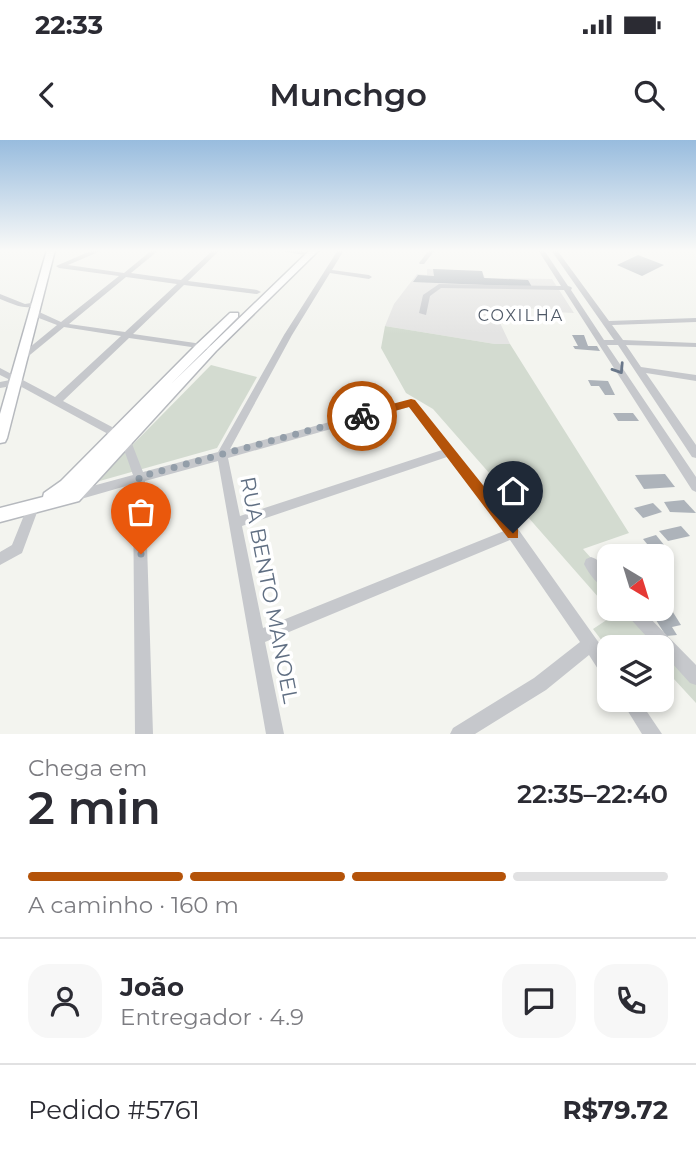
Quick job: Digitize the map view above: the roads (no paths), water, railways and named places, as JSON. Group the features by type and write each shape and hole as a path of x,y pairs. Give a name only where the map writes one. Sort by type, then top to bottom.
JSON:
{"main road":[{"path":"0,438 44,278"},
{"path":"33,507 67,486 121,436 257,292 275,278"},
{"path":"206,348 281,278"},
{"path":"0,515 73,496 121,436"}],"street":[{"path":"22,358 121,278"},
{"path":"138,278 257,292"},
{"path":"56,402 188,278"},
{"path":"222,454 288,335 324,278"},
{"path":"559,278 696,487"},
{"path":"575,278 696,454"},
{"path":"423,313 427,295 439,286 583,288"},
{"path":"0,296 35,309 63,324 206,348"},
{"path":"588,322 696,320"},
{"path":"601,342 696,345"},
{"path":"639,369 696,378"},
{"path":"0,371 16,382 121,436 139,477 144,734"},
{"path":"0,385 16,382"},
{"path":"73,496 411,403 513,533 597,653"},
{"path":"235,523 450,452"},
{"name":"RUA BENTO MANOEL","path":"222,454 275,734"},
{"path":"0,559 17,549 33,507"},
{"path":"257,638 513,533"},
{"path":"591,564 597,571"},
{"path":"642,621 696,677"},
{"path":"459,734 540,684 590,643"},
{"path":"637,712 653,734"}],"district":[{"name":"COXILHA","path":"521,315"}]}
